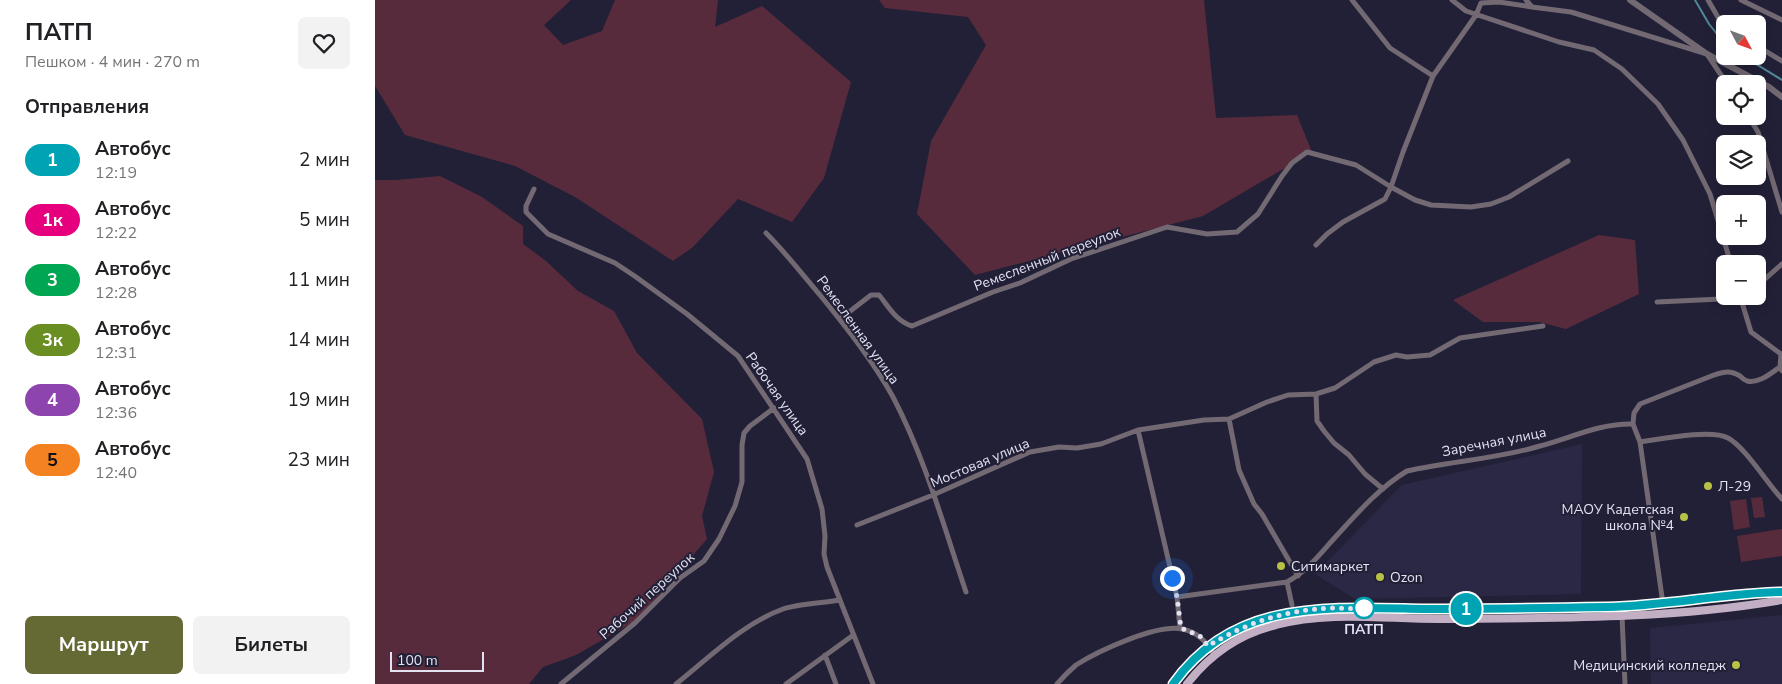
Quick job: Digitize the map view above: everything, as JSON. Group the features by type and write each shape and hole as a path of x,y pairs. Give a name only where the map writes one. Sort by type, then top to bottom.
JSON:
{"main road":[{"path":"1173,684 1190,662 1208,646 1234,631 1255,622 1301,611 1330,608 1479,609 1610,607 1663,604 1755,593 1782,592"},
{"path":"1187,684 1214,654 1242,637 1294,621 1322,618 1445,619 1622,616 1739,606 1782,600"}],"street":[{"path":"1352,0 1390,48 1433,76"},
{"path":"1452,0 1466,11 1476,15 1559,42 1594,50 1622,69 1658,104 1683,140 1711,194 1728,255"},
{"path":"1526,0 1532,7"},
{"path":"1630,0 1707,54 1769,87 1782,96"},
{"path":"1708,0 1717,15"},
{"path":"1741,0 1782,20"},
{"path":"1316,245 1343,222 1385,199 1433,76 1476,15 1481,3 1499,2 1571,12 1707,54 1721,75"},
{"path":"1766,51 1782,61"},
{"path":"1754,125 1759,132 1782,212"},
{"name":"Ремесленный переулок","path":"840,319 871,294 879,295 903,323 912,326 993,292 1020,283 1071,259 1167,227 1207,234 1237,232 1258,214 1282,176 1292,164 1307,152 1356,165 1391,187"},
{"path":"1391,187 1431,206 1471,207 1491,204 1509,197 1568,161"},
{"name":"Рабочая улица","path":"535,189 526,206 526,212 549,234 615,264 687,314 738,356 774,408 807,459 822,509 825,536 824,554 827,568 873,684"},
{"name":"Ремесленная улица","path":"765,233 783,250 840,319 878,372 893,398 921,460 966,592"},
{"path":"1766,278 1782,264"},
{"path":"1657,302 1716,298"},
{"path":"1663,604 1640,442 1633,424 1634,412 1640,404 1726,371 1734,373 1747,381 1755,381 1781,369 1781,354 1751,332 1743,305"},
{"name":"Мостовая улица","path":"857,525 933,495 1030,452 1059,447 1077,448 1101,444 1138,430 1204,420 1229,419 1288,395 1316,394 1335,388 1373,362 1396,355 1407,357 1430,355 1460,338 1543,326"},
{"path":"1316,394 1317,420 1321,426 1334,443 1349,455 1365,474 1383,489"},
{"name":"Рабочий переулок","path":"561,684 635,623 681,578 704,561 719,539 735,506 742,482 742,445 744,433 750,426 774,408"},
{"path":"1229,419 1239,470 1254,504 1298,576"},
{"name":"Заречная улица","path":"1287,582 1298,576 1355,515 1383,489 1407,471 1539,447 1585,431 1615,425 1633,424"},
{"path":"1138,430 1177,597 1181,628"},
{"path":"1640,442 1718,434 1728,438 1739,448 1782,498"},
{"path":"1177,597 1287,582 1292,605"},
{"path":"676,684 739,633 757,621 784,608 840,600"},
{"path":"1622,616 1625,684"},
{"path":"1057,684 1068,672 1082,662 1124,642 1156,630 1181,628 1200,636 1214,654"},
{"path":"786,684 853,636"},
{"path":"825,655 836,684"}],"shaded area":[{"path":"375,0 571,0 544,25 563,45 602,31 615,0 718,0 715,27 762,6 851,82 824,178 792,222 738,199 693,247 673,261 575,197 515,166 405,135 375,86"},
{"path":"879,0 1204,0 1216,118 1297,115 1312,152 1203,216 975,275 917,214 931,141 986,45 968,17 885,8"},
{"path":"440,176 482,197 523,226 523,244 546,261 578,291 614,311 637,353 702,419 714,472 702,516 707,539 637,620 576,655 543,667 529,684 375,684 375,180"},
{"path":"1599,235 1635,240 1639,294 1566,329 1539,322 1483,322 1453,300"},
{"path":"1582,444 1581,594 1355,599 1315,574 1402,485"},
{"path":"1762,497 1765,517 1754,518 1751,498"},
{"path":"1746,499 1750,527 1734,530 1730,501"},
{"path":"1782,529 1782,556 1741,562 1737,536"},
{"path":"1782,615 1782,684 1651,684 1650,628"}],"waterway":[{"path":"1695,0 1716,33"},
{"path":"1758,65 1782,80"}],"bus line":[{"name":"1","path":"1173,684 1190,662 1201,652 1234,631 1274,616 1301,611 1330,608 1479,609 1621,607 1677,603 1755,593 1782,592"}],"place":[{"name":"Л-29","path":"1708,486"},
{"name":"МАОУ Кадетская школа №4","path":"1684,517"},
{"name":"Ситимаркет","path":"1281,566"},
{"name":"Ozon","path":"1380,577"},
{"name":"ПАТП","path":"1364,608"},
{"name":"Медицинский колледж","path":"1736,665"}],"route":[{"path":"1172,578 1177,597 1181,628 1200,636 1208,646 1234,631 1274,616 1330,608 1364,608"}]}
